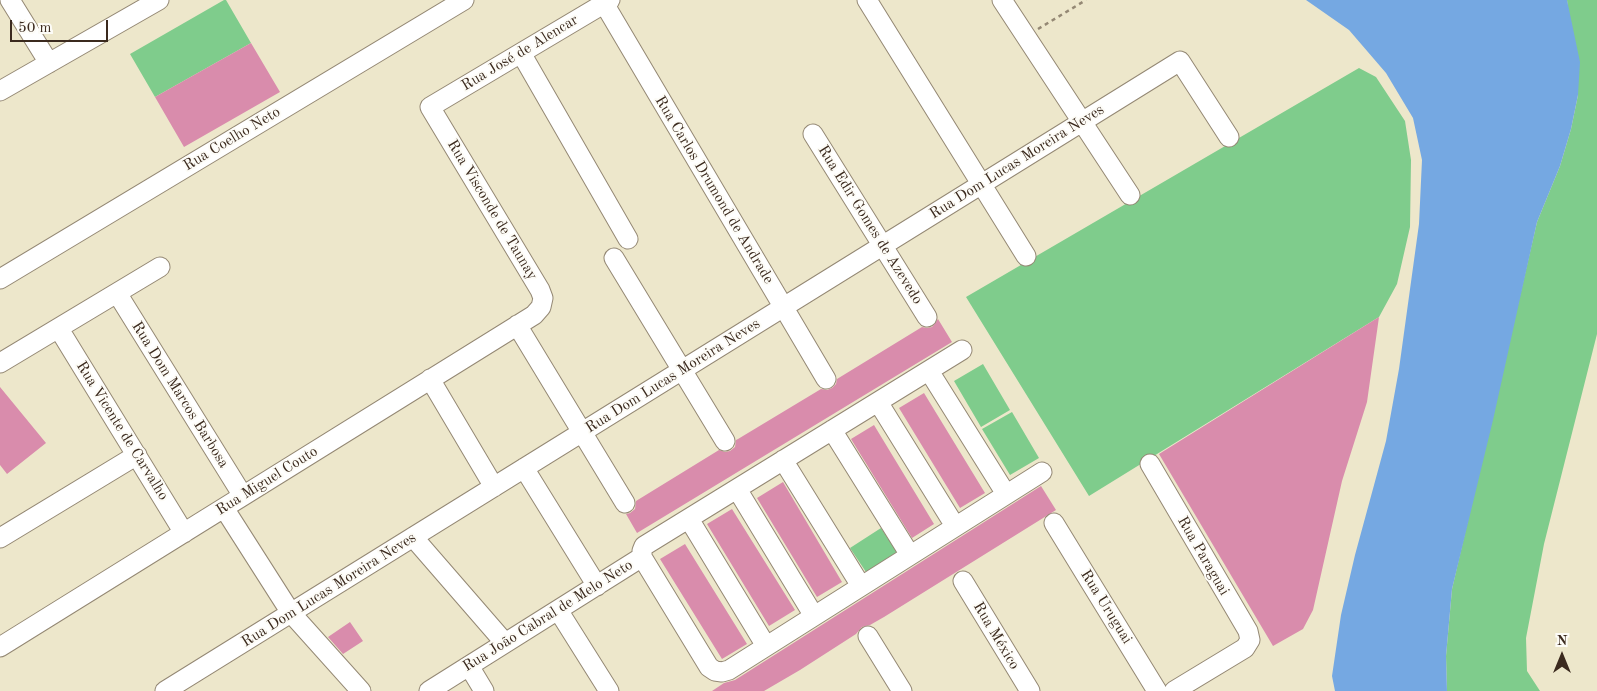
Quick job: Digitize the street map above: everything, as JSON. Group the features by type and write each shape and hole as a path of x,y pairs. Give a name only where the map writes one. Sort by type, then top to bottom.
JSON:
{"street":[{"path":"10,0 49,63"},
{"path":"0,90 159,0"},
{"name":"Rua Coelho Neto","path":"0,279 464,0"},
{"path":"867,0 1026,256"},
{"path":"1002,0 1130,195"},
{"name":"Rua José de Alencar","path":"430,107 606,1"},
{"name":"Rua Carlos Drumond de Andrade","path":"606,1 826,380"},
{"path":"521,53 628,239"},
{"name":"Rua Dom Lucas Moreira Neves","path":"177,688 413,537 1180,61 1230,137"},
{"name":"Rua Visconde de Taunay","path":"430,107 540,290 543,298 541,307 534,315"},
{"name":"Rua Edir Gomes de Azevedo","path":"813,134 927,317"},
{"path":"614,258 724,441"},
{"path":"0,363 160,267"},
{"name":"Rua Dom Marcos Barbosa","path":"117,293 243,496"},
{"name":"Rua Miguel Couto","path":"0,647 534,315"},
{"path":"517,325 626,503"},
{"name":"Rua Vicente de Carvalho","path":"59,329 184,533"},
{"path":"962,350 644,546 642,558 710,667 715,671 729,670 1042,472"},
{"path":"929,371 1006,494"},
{"path":"430,380 494,487"},
{"path":"878,402 955,526"},
{"path":"832,430 910,555"},
{"path":"0,538 137,455"},
{"path":"783,460 861,586"},
{"name":"Rua Paraguai","path":"1150,464 1248,631 1250,640 1245,648 1174,691"},
{"path":"524,468 597,586"},
{"path":"737,489 814,616"},
{"path":"224,508 292,613 361,691"},
{"path":"689,519 766,646"},
{"name":"Rua Uruguai","path":"1054,523 1157,691"},
{"path":"413,537 505,643"},
{"name":"Rua João Cabral de Melo Neto","path":"429,691 642,558"},
{"name":"Rua México","path":"963,581 1030,691"},
{"path":"558,610 609,691"},
{"path":"868,636 902,691"},
{"path":"469,666 484,691"}],"path":[{"path":"1026,37 1086,0"}],"green space":[{"path":"226,0 251,43 155,97 130,54"},
{"path":"1567,0 1597,0 1597,334 1544,544 1526,638 1527,671 1540,691 1447,691 1446,656 1452,589 1537,222 1560,166 1571,129 1578,95"},
{"path":"1359,68 1376,77 1405,121 1411,160 1410,227 1397,284 1379,317 1089,496 966,297"},
{"path":"983,364 1010,410 981,427 954,381"},
{"path":"1012,412 1039,458 1010,475 982,429"},
{"path":"881,528 897,552 866,572 850,548"}],"water":[{"path":"1306,0 1567,0 1580,62 1578,95 1571,129 1560,166 1537,222 1493,420 1452,589 1446,656 1447,691 1335,691 1332,676 1341,615 1386,441 1399,369 1419,224 1422,160 1413,118 1386,73 1349,30"}],"building":[{"path":"251,43 280,92 184,147 155,97"},
{"path":"1379,317 1367,402 1342,481 1313,610 1303,629 1273,646 1159,454"},
{"path":"938,319 952,342 637,533 626,514 635,509 636,501 719,450 730,451 735,447 736,440 821,389 827,390 832,388 836,384 837,379 922,327 932,327"},
{"path":"0,387 46,443 7,474 0,465"},
{"path":"924,393 985,493 960,508 899,408"},
{"path":"874,425 934,524 912,538 851,439"},
{"path":"783,482 842,582 817,597 757,498"},
{"path":"1041,486 1056,510 884,617 862,627 856,634 800,670 764,691 712,691 724,683 735,680"},
{"path":"732,509 795,610 769,626 707,524"},
{"path":"685,544 747,644 722,659 660,559"},
{"path":"350,622 363,641 343,654 328,637"}]}
